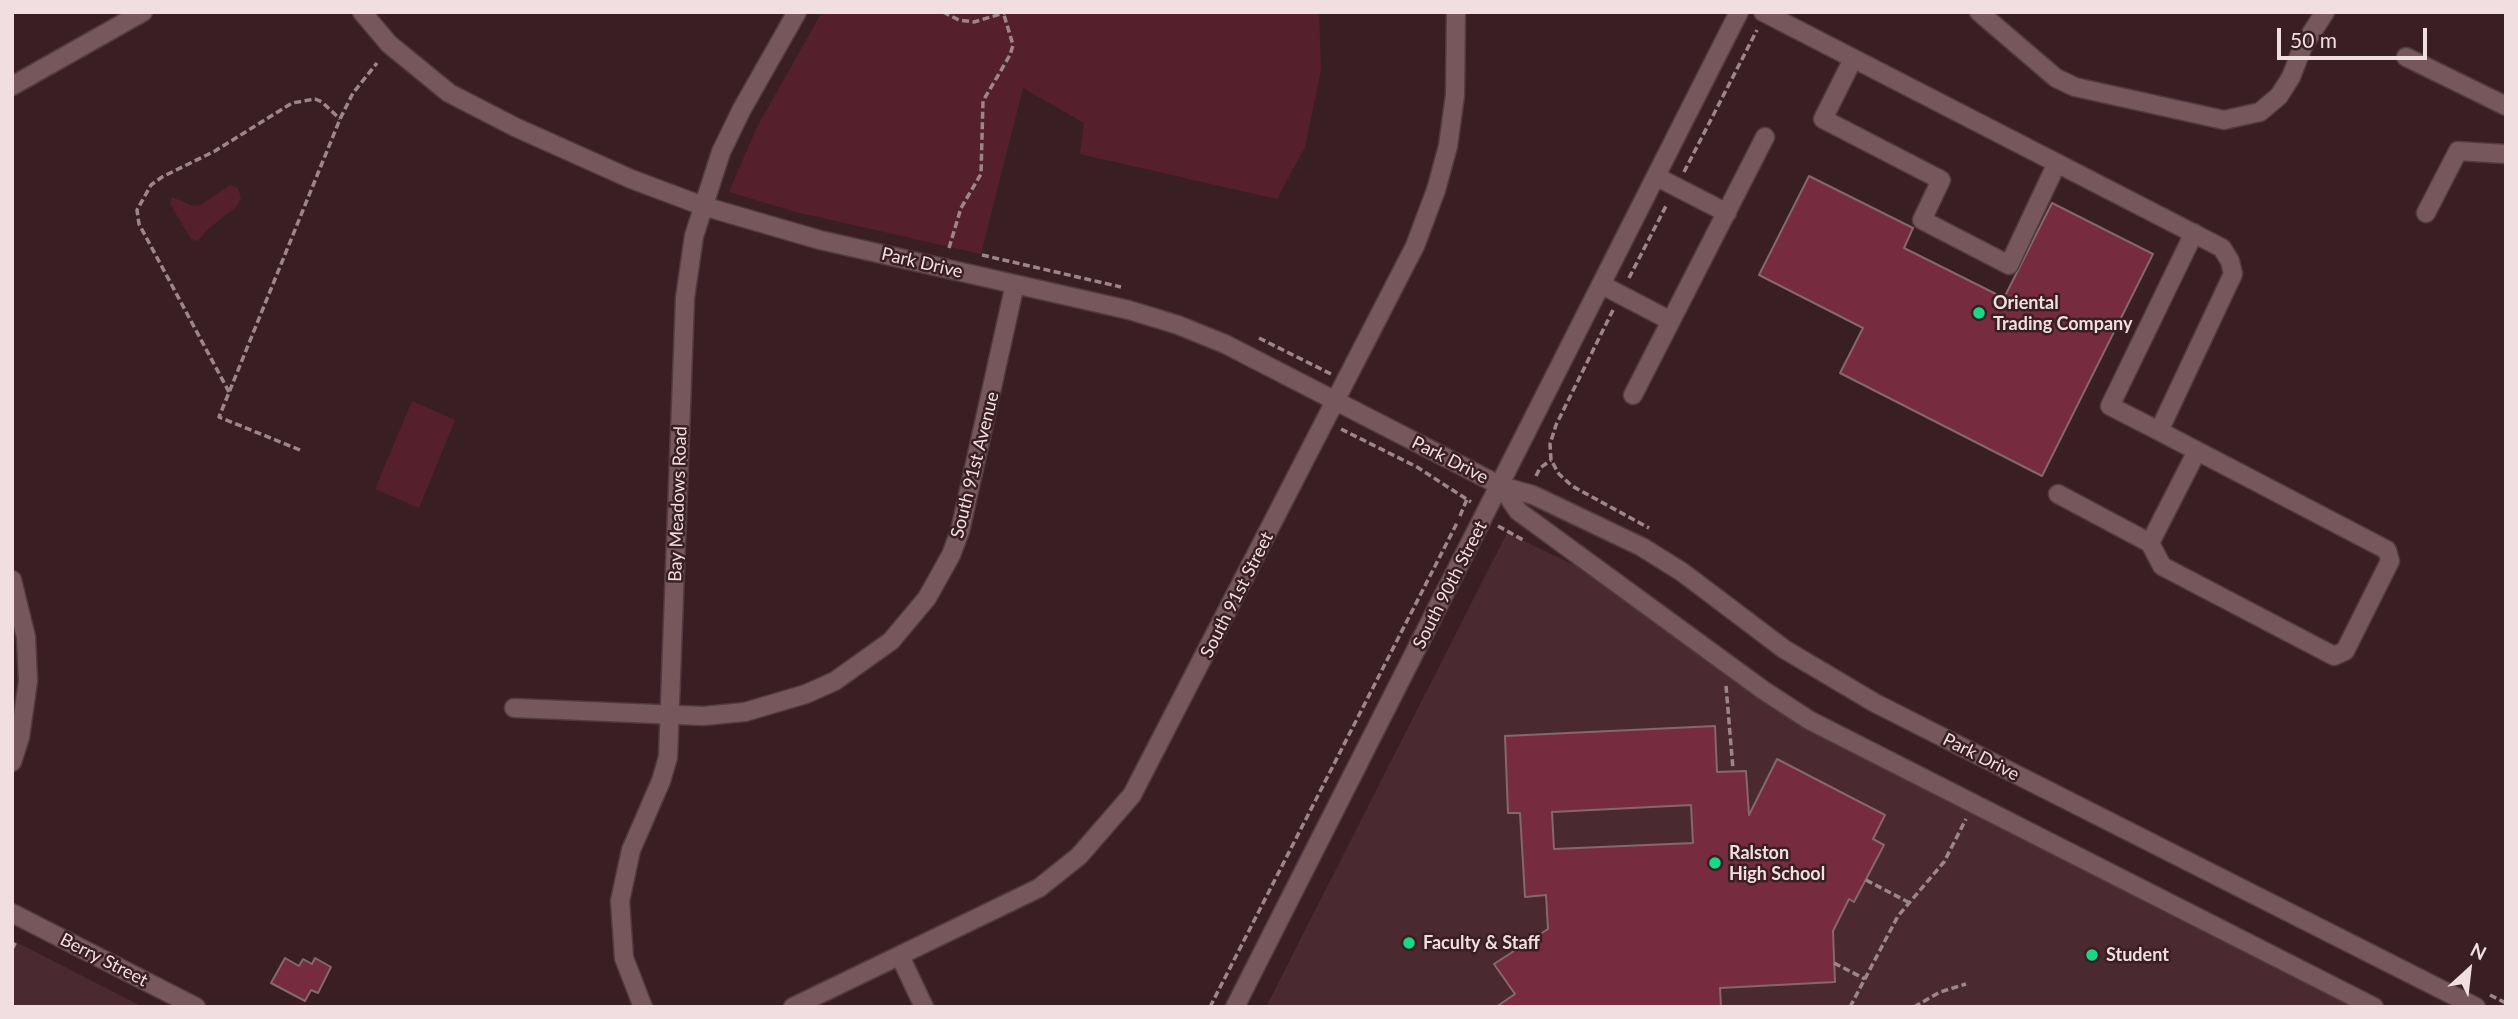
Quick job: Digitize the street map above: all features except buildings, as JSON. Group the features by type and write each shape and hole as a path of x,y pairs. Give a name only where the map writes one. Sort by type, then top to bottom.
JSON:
{"street":[{"path":"12,86 143,12"},
{"name":"Park Drive","path":"362,12 389,44 449,93 607,169 703,206 820,240 1015,284 1178,325 1224,344 1501,486 1533,495 1642,547 1682,572 1784,649 1875,703 2482,1000"},
{"name":"Bay Meadows Road","path":"643,1007 624,958 620,901 631,850 662,781 668,757 685,299 694,236 722,152 742,109 797,12"},
{"name":"South 91st Street","path":"793,1007 1040,888 1079,856 1115,818 1146,771 1415,246 1436,190 1455,95 1456,12"},
{"name":"South 90th Street","path":"1235,1007 1739,12"},
{"path":"1979,12 2056,78 2075,88 2224,120 2260,112 2279,96 2291,77 2308,37 2325,12"},
{"path":"1764,13 2222,248 2230,261 2233,274 2159,432"},
{"path":"2406,57 2506,106"},
{"path":"1853,59 1823,119 1941,180 1922,220 2009,265 2057,163"},
{"path":"1633,395 1765,137"},
{"path":"2426,213 2458,151 2506,154"},
{"path":"1657,177 1727,212"},
{"path":"2058,494 2150,543 2162,566 2334,656 2346,651 2390,561 2386,550 2110,406 2194,233"},
{"name":"South 91st Avenue","path":"514,708 720,715 745,712 806,694 865,663 914,616 942,574 960,531 1015,284"},
{"path":"1602,285 1671,321"},
{"path":"2150,543 2197,451"},
{"name":"Park Drive","path":"1501,486 1518,511 1639,596 1763,690 1809,720 2374,1007"},
{"path":"12,580 26,637 28,681 20,737 12,762"},
{"name":"Berry Street","path":"12,913 196,1007"},
{"path":"900,956 924,1007"}],"path":[{"path":"943,12 974,22 1005,14 1013,45 983,101 981,174 961,208 949,248"},
{"path":"1656,532 1572,486 1559,474 1550,460 1550,444 1556,425 1764,13"},
{"path":"300,450 219,417 340,119 353,93 377,63"},
{"path":"229,392 139,224 138,210 151,185 162,177 215,151 292,103 315,99 340,119"},
{"path":"1210,1007 1467,499 1418,467 1339,428"},
{"path":"1725,681 1733,769"},
{"path":"1850,1007 1908,902 1944,862 1968,816"},
{"path":"1866,880 1908,902"},
{"path":"12,949 17,940"},
{"path":"1834,963 1865,979"},
{"path":"1914,1007 1940,992 1966,984"},
{"path":"2482,1000 2506,1003"}],"shaded area":[{"path":"822,12 1319,12 1321,70 1305,147 1277,199 1080,154 1084,123 1023,88 981,254 796,212 729,192 757,127"},
{"path":"230,185 238,188 241,198 237,206 207,230 198,241 191,239 170,204 172,197 193,206 201,205"},
{"path":"412,401 455,420 419,508 375,489"},
{"name":"Ralston High School","path":"1507,533 1639,596 1809,720 2374,1007 1266,1007"},
{"path":"12,940 143,1007 12,1007"}],"place":[{"name":"Oriental Trading Company","path":"1979,313"},
{"name":"Ralston High School","path":"1715,863"},
{"name":"Faculty & Staff","path":"1409,943"},
{"name":"Student","path":"2092,955"}]}
